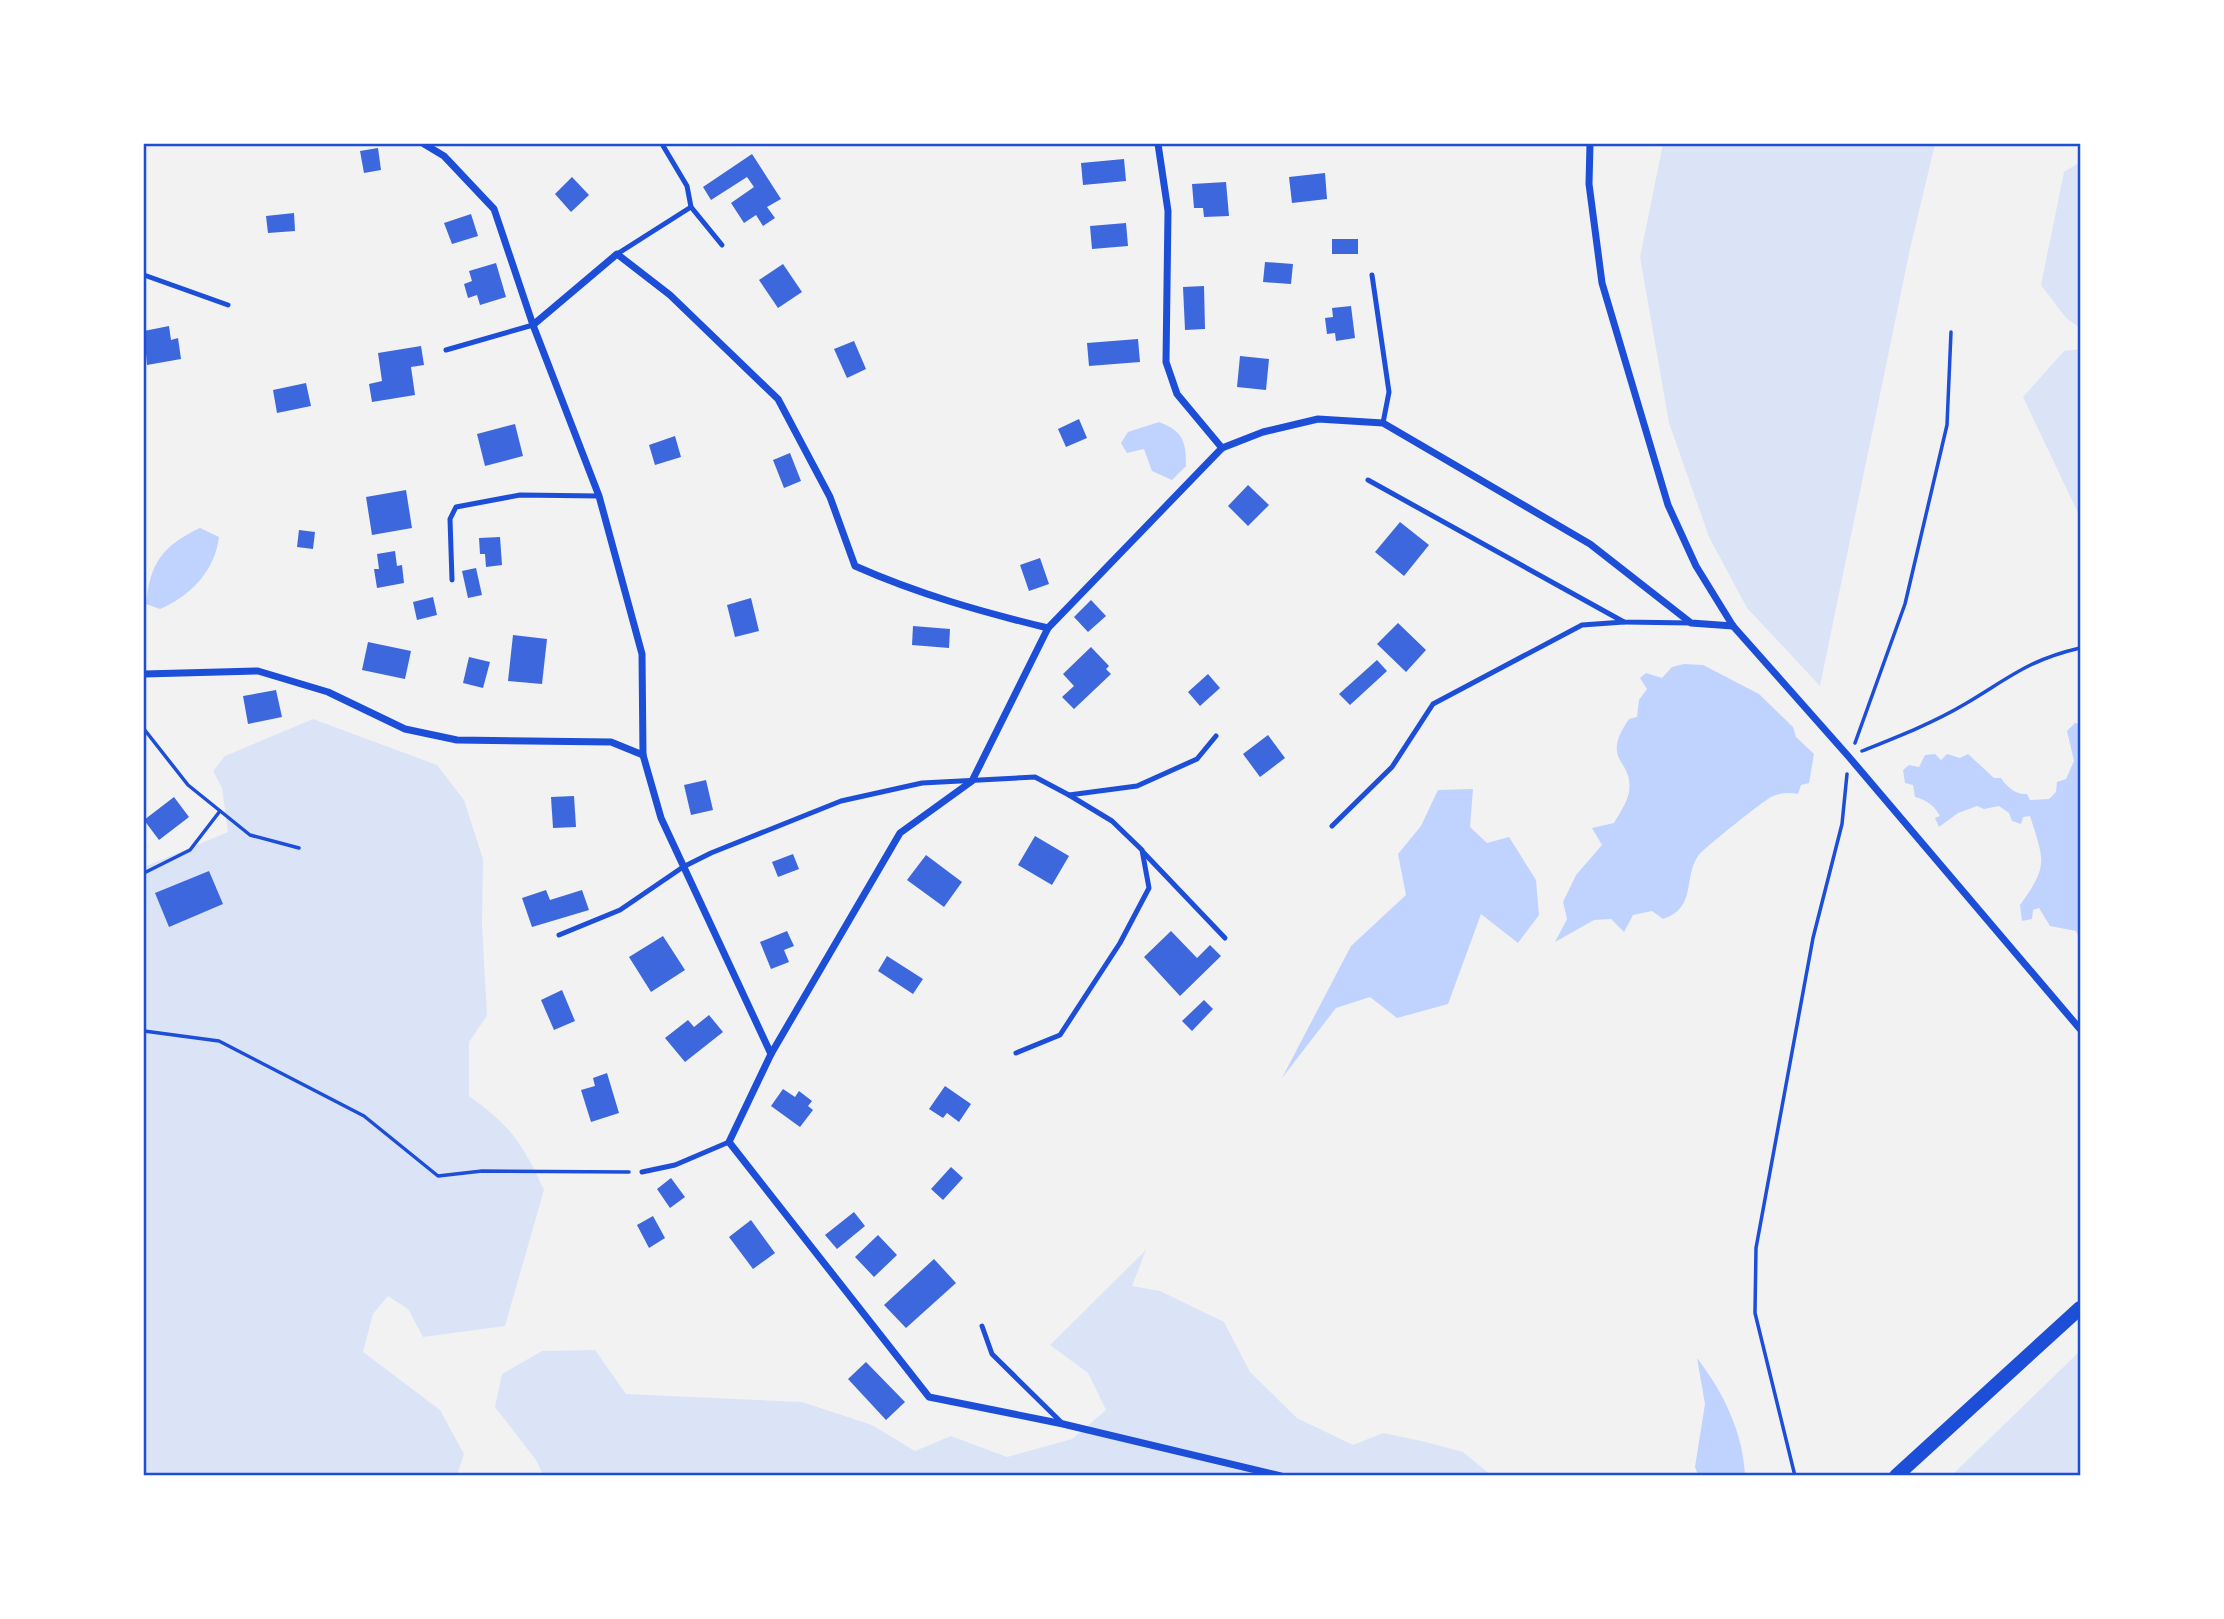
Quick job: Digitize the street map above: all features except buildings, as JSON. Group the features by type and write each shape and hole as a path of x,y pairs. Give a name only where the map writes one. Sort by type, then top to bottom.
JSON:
{"main road":[{"path":"1896,1475 2081,1308"}],"street":[{"path":"424,144 444,156 494,209 533,324 599,496 642,654 643,755 661,818 771,1054"},
{"path":"1158,144 1168,211 1166,362 1177,394 1222,449"},
{"path":"1590,144 1588,184 1602,283 1668,505 1696,566 1733,626 1849,757 2081,1029"},
{"path":"533,324 617,254 670,295 778,399 830,496 855,566 893,583 973,610 1048,628"},
{"path":"1281,1475 929,1396 729,1142 771,1054 900,833 972,781 1048,628 1222,449 1263,432 1318,419 1383,423 1590,544 1691,623 1733,626"},
{"path":"144,674 258,671 328,692 405,729 418,732 457,740 611,742 643,755"}],"lane":[{"path":"662,144 687,186 691,206 722,245"},
{"path":"617,254 691,206"},
{"path":"144,275 228,305"},
{"path":"1372,275 1389,391 1383,423"},
{"path":"446,350 533,324"},
{"path":"1368,480 1624,622"},
{"path":"452,580 450,519 456,507 520,495 599,496"},
{"path":"1332,826 1392,767 1433,704 1582,625 1624,622 1691,623"},
{"path":"1069,795 1137,786 1197,759 1216,736"},
{"path":"559,935 620,910 683,867 841,801 922,783 1035,777 1112,821 1225,938"},
{"path":"1016,1053 1060,1035 1120,943 1149,888 1142,850"},
{"path":"642,1172 675,1165 729,1142"},
{"path":"982,1326 992,1354 1063,1424"}],"path":[{"path":"1795,1475 1755,1313 1756,1248 1813,938 1842,824 1849,757 1905,604 1947,425 1951,332"},
{"path":"1849,757 1965,704 2006,677 2046,656 2081,648"},
{"path":"144,730 188,785 250,835 299,848"},
{"path":"144,873 190,850 220,811"},
{"path":"144,1031 219,1041 364,1116 438,1176 482,1171 642,1172"}],"shaded area":[{"path":"1663,144 1935,144 1910,249 1820,686 1747,608 1709,537 1669,423 1640,257"},
{"path":"2080,162 2080,328 2066,318 2041,285 2064,172"},
{"path":"2080,349 2080,517 2023,397 2064,351"},
{"path":"313,719 437,765 464,800 483,859 482,925 487,1016 469,1042 469,1096 496,1117 514,1137 544,1190 505,1326 423,1337 408,1309 388,1296 373,1314 363,1352 440,1410 464,1454 457,1475 144,1476 144,867 228,832 222,788 213,771 225,756"},
{"path":"1146,1250 1132,1286 1160,1291 1224,1322 1250,1372 1297,1418 1353,1445 1383,1433 1463,1452 1491,1475 543,1475 536,1460 495,1407 502,1374 542,1351 595,1350 626,1394 802,1402 872,1425 915,1451 951,1436 1007,1457 1072,1439 1106,1410 1088,1373 1050,1345"},
{"path":"2080,1351 2080,1475 1952,1475"}],"water":[{"path":"1159,422 1178,433 1184,443 1186,466 1172,480 1152,471 1144,449 1127,453 1121,443 1128,432"},
{"path":"200,528 219,537 212,561 199,581 181,597 160,609 146,604 151,577 160,557 176,542"},
{"path":"1684,664 1703,665 1759,694 1793,727 1796,737 1814,754 1809,783 1801,785 1798,794 1784,793 1771,797 1702,851 1694,865 1685,900 1674,914 1663,919 1652,911 1633,915 1624,932 1611,919 1594,920 1555,942 1567,919 1563,902 1576,875 1602,845 1592,828 1614,823 1628,796 1629,781 1617,752 1617,744 1629,719 1637,717 1639,700 1647,689 1640,678 1646,673 1662,678 1672,667"},
{"path":"2075,723 2080,724 2080,940 2076,931 2050,926 2039,908 2033,910 2032,919 2022,921 2020,905 2036,881 2041,862 2030,816 2023,817 2021,824 2012,821 2009,813 1999,806 1984,809 1977,806 1958,813 1939,827 1935,818 1940,816 1938,812 1922,799 1915,797 1913,785 1905,783 1903,770 1909,765 1919,767 1925,755 1935,754 1941,760 1947,754 1960,758 1968,754 1994,778 2001,778 2012,790 2027,794 2030,800 2049,799 2056,792 2057,782 2066,779 2074,761 2067,731"},
{"path":"1473,789 1470,827 1487,843 1509,837 1536,880 1539,915 1518,943 1481,914 1448,1004 1397,1018 1370,997 1336,1008 1282,1078 1351,946 1406,895 1398,854 1421,826 1438,790"},
{"path":"1697,1358 1730,1413 1740,1443 1745,1475 1698,1475 1695,1467 1705,1404"}]}
